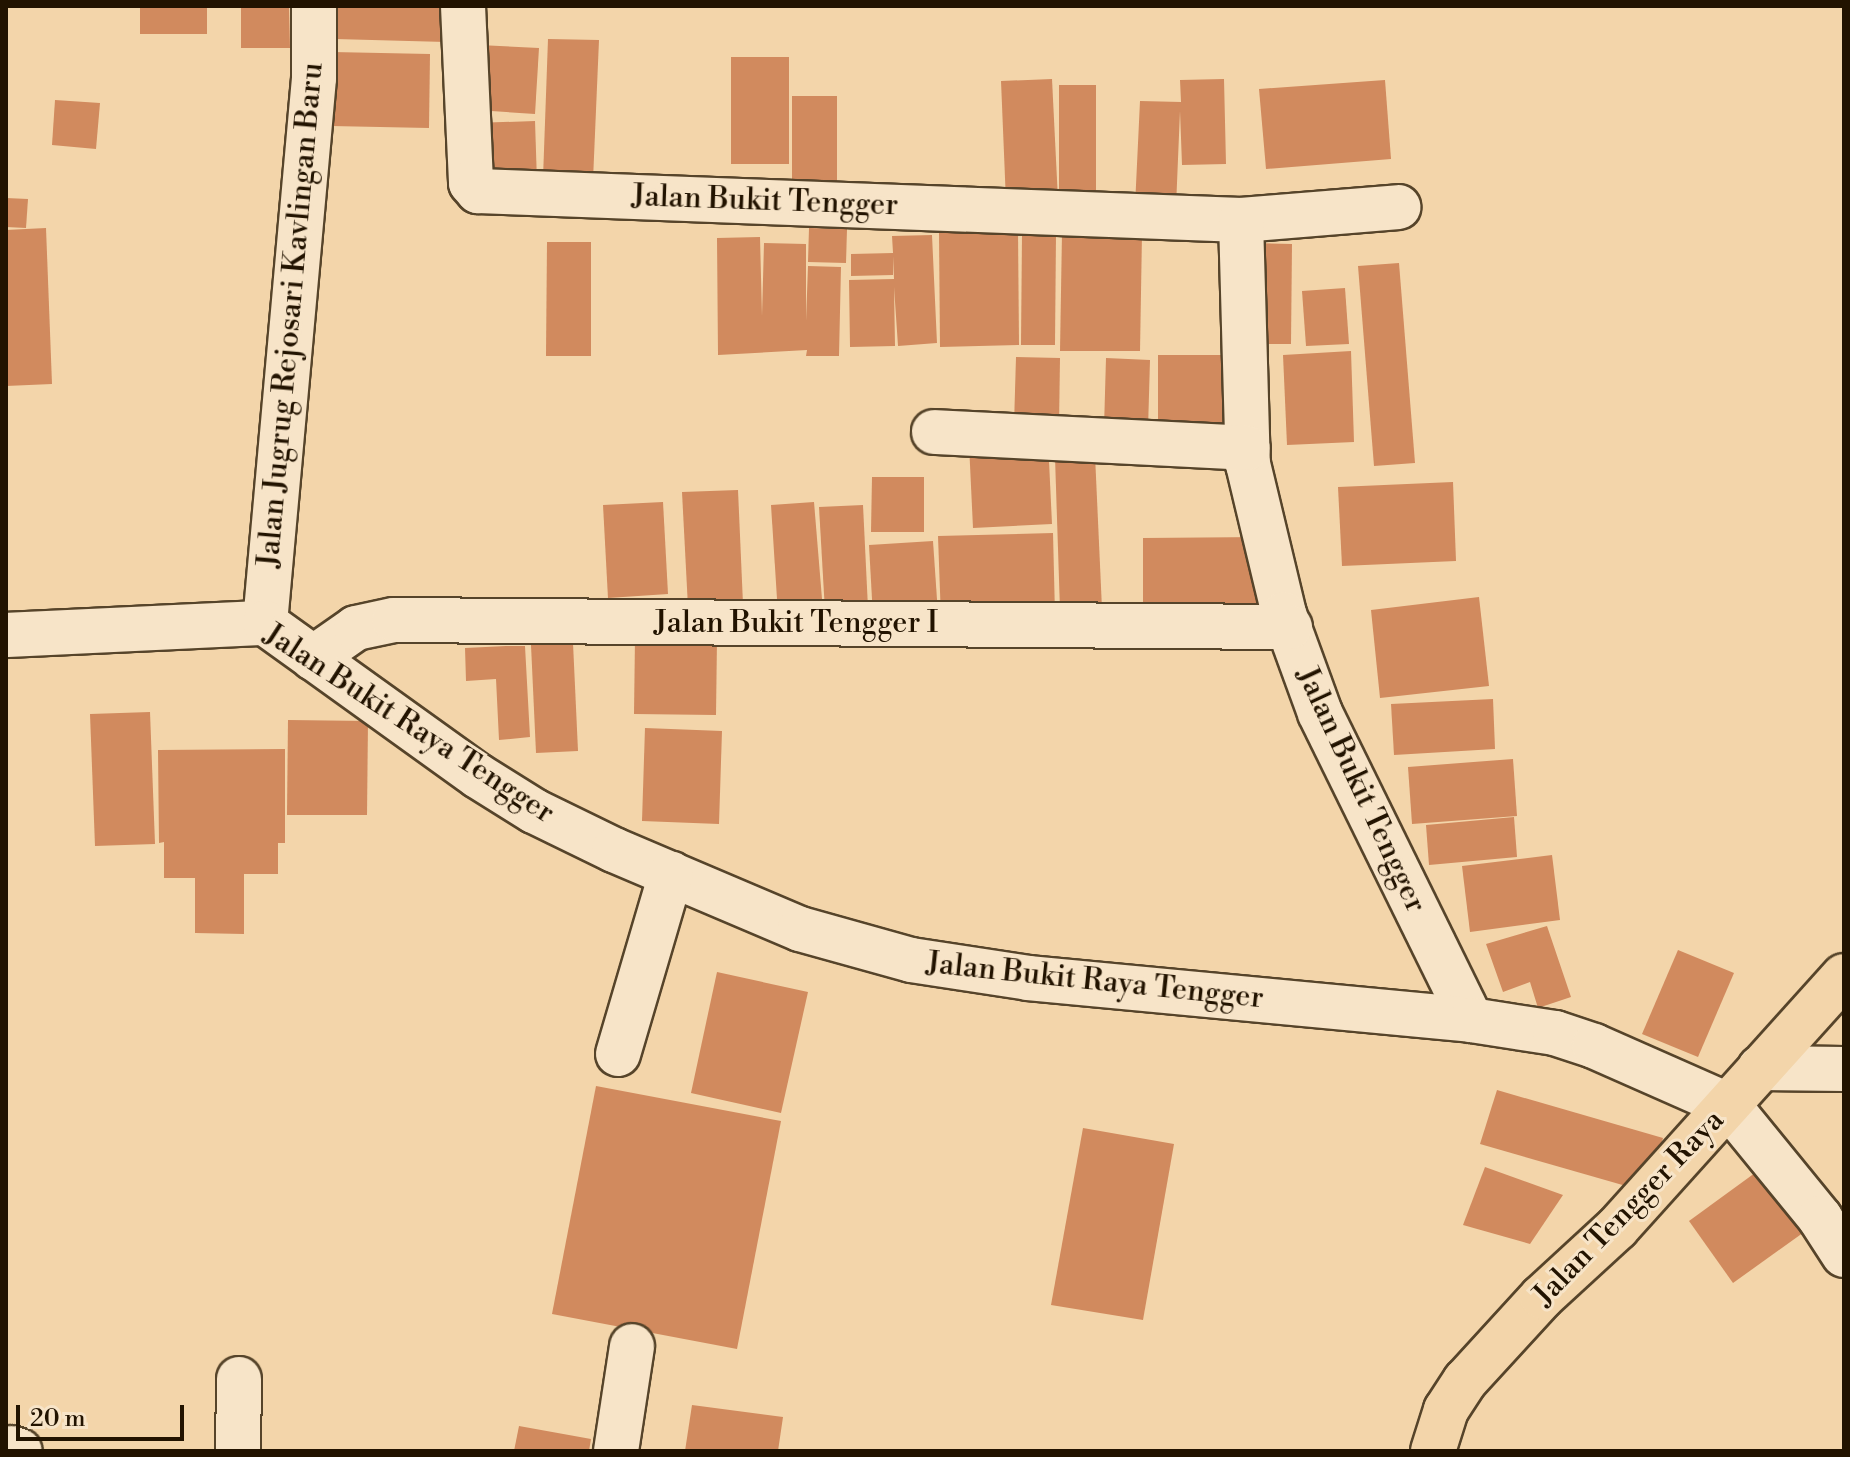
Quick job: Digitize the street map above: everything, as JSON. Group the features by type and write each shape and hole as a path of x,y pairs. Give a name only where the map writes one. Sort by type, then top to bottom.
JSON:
{"main road":[{"name":"Jalan Tengger Raya","path":"1433,1451 1446,1410 1465,1381 1542,1297 1617,1228 1844,976"}],"street":[{"name":"Jalan Jugrug Rejosari Kavlingan Baru","path":"265,623 314,78 314,6"},
{"name":"Jalan Bukit Tengger","path":"463,6 471,183 478,191 1241,220 1398,207"},
{"name":"Jalan Bukit Tengger","path":"1241,220 1248,464 1290,627 1320,713 1471,1020"},
{"path":"934,432 1248,448"},
{"name":"Jalan Bukit Tengger I","path":"313,658 356,628 394,620 1290,627"},
{"name":"Jalan Bukit Raya Tengger","path":"6,635 265,623 478,776 534,811 800,929 911,960 1028,978 1471,1020 1555,1033 1594,1046 1728,1105"},
{"path":"618,1054 671,874"},
{"path":"1760,1068 1844,1069"},
{"path":"1728,1105 1820,1218 1844,1255"},
{"path":"616,1451 632,1346"},
{"path":"238,1451 239,1379"}],"building":[{"path":"140,6 207,6 207,34 140,34"},
{"path":"241,6 289,6 290,48 241,48"},
{"path":"336,6 447,6 446,42 335,39"},
{"path":"548,39 599,40 593,180 543,178"},
{"path":"479,45 539,48 535,114 476,110"},
{"path":"332,52 430,54 429,128 331,126"},
{"path":"731,57 789,57 789,164 731,164"},
{"path":"1052,79 1058,200 1006,202 1001,81"},
{"path":"1224,79 1226,164 1182,165 1180,111 1176,207 1135,206 1140,101 1181,102 1180,80"},
{"path":"1385,80 1391,159 1266,169 1259,89"},
{"path":"1059,85 1096,85 1096,203 1059,204"},
{"path":"792,96 837,96 837,193 792,193"},
{"path":"55,100 100,103 96,149 52,145"},
{"path":"535,121 537,182 476,184 474,123"},
{"path":"6,198 28,199 26,228 6,227"},
{"path":"46,228 52,384 6,386 6,230"},
{"path":"809,228 847,229 846,263 808,262"},
{"path":"1018,231 1019,345 940,347 939,232"},
{"path":"1062,233 1142,234 1140,351 1060,351"},
{"path":"1022,234 1056,234 1055,345 1021,345"},
{"path":"932,235 937,343 898,346 894,287 895,346 850,347 849,280 894,279 893,256 893,275 851,276 851,254 893,253 892,236"},
{"path":"760,237 762,316 764,243 806,244 806,321 808,266 841,267 839,356 806,356 807,350 718,355 717,238"},
{"path":"547,242 591,242 591,356 546,356"},
{"path":"1256,243 1292,244 1291,344 1256,344"},
{"path":"1399,263 1415,463 1374,466 1358,266"},
{"path":"1345,288 1349,344 1306,346 1302,291"},
{"path":"1351,351 1354,442 1287,445 1283,355"},
{"path":"1158,355 1223,355 1223,441 1158,441"},
{"path":"1016,357 1060,358 1059,426 1014,425"},
{"path":"1106,358 1150,360 1148,429 1104,428"},
{"path":"1048,440 1052,524 973,528 969,444"},
{"path":"1095,455 1102,609 1060,610 1055,457"},
{"path":"872,477 924,477 924,532 871,532"},
{"path":"1453,482 1456,561 1342,566 1338,487"},
{"path":"738,490 743,604 688,607 682,492"},
{"path":"663,502 668,594 608,598 603,505"},
{"path":"814,502 823,611 778,614 771,505"},
{"path":"863,505 868,608 825,611 819,507"},
{"path":"1053,533 1055,615 941,619 938,536"},
{"path":"1262,537 1262,620 1143,622 1143,538"},
{"path":"933,541 938,614 873,617 869,545"},
{"path":"1479,597 1489,686 1380,698 1371,610"},
{"path":"635,638 717,639 716,715 634,714"},
{"path":"573,643 578,751 536,753 531,645"},
{"path":"525,646 530,737 499,740 496,679 466,681 465,648"},
{"path":"1493,699 1495,749 1394,755 1391,704"},
{"path":"150,712 155,844 95,846 90,714"},
{"path":"288,720 368,721 367,815 287,815"},
{"path":"645,728 722,731 719,824 642,821"},
{"path":"285,749 285,843 278,843 278,874 244,874 244,934 195,933 195,878 164,878 164,842 159,843 158,750"},
{"path":"1513,759 1517,816 1412,824 1408,767"},
{"path":"1514,817 1517,857 1429,865 1426,825"},
{"path":"1552,855 1560,920 1470,932 1462,866"},
{"path":"1547,926 1571,997 1538,1008 1530,982 1503,992 1486,944"},
{"path":"1678,950 1734,973 1698,1057 1642,1034"},
{"path":"717,972 808,992 781,1113 691,1093"},
{"path":"596,1086 781,1121 737,1349 552,1314"},
{"path":"1497,1090 1663,1138 1647,1192 1480,1144"},
{"path":"1083,1128 1174,1144 1143,1320 1051,1305"},
{"path":"1770,1162 1814,1225 1733,1283 1689,1221"},
{"path":"1485,1167 1563,1195 1530,1244 1463,1225"},
{"path":"692,1405 783,1417 778,1451 685,1451"},
{"path":"519,1426 591,1439 589,1451 514,1451"}]}
